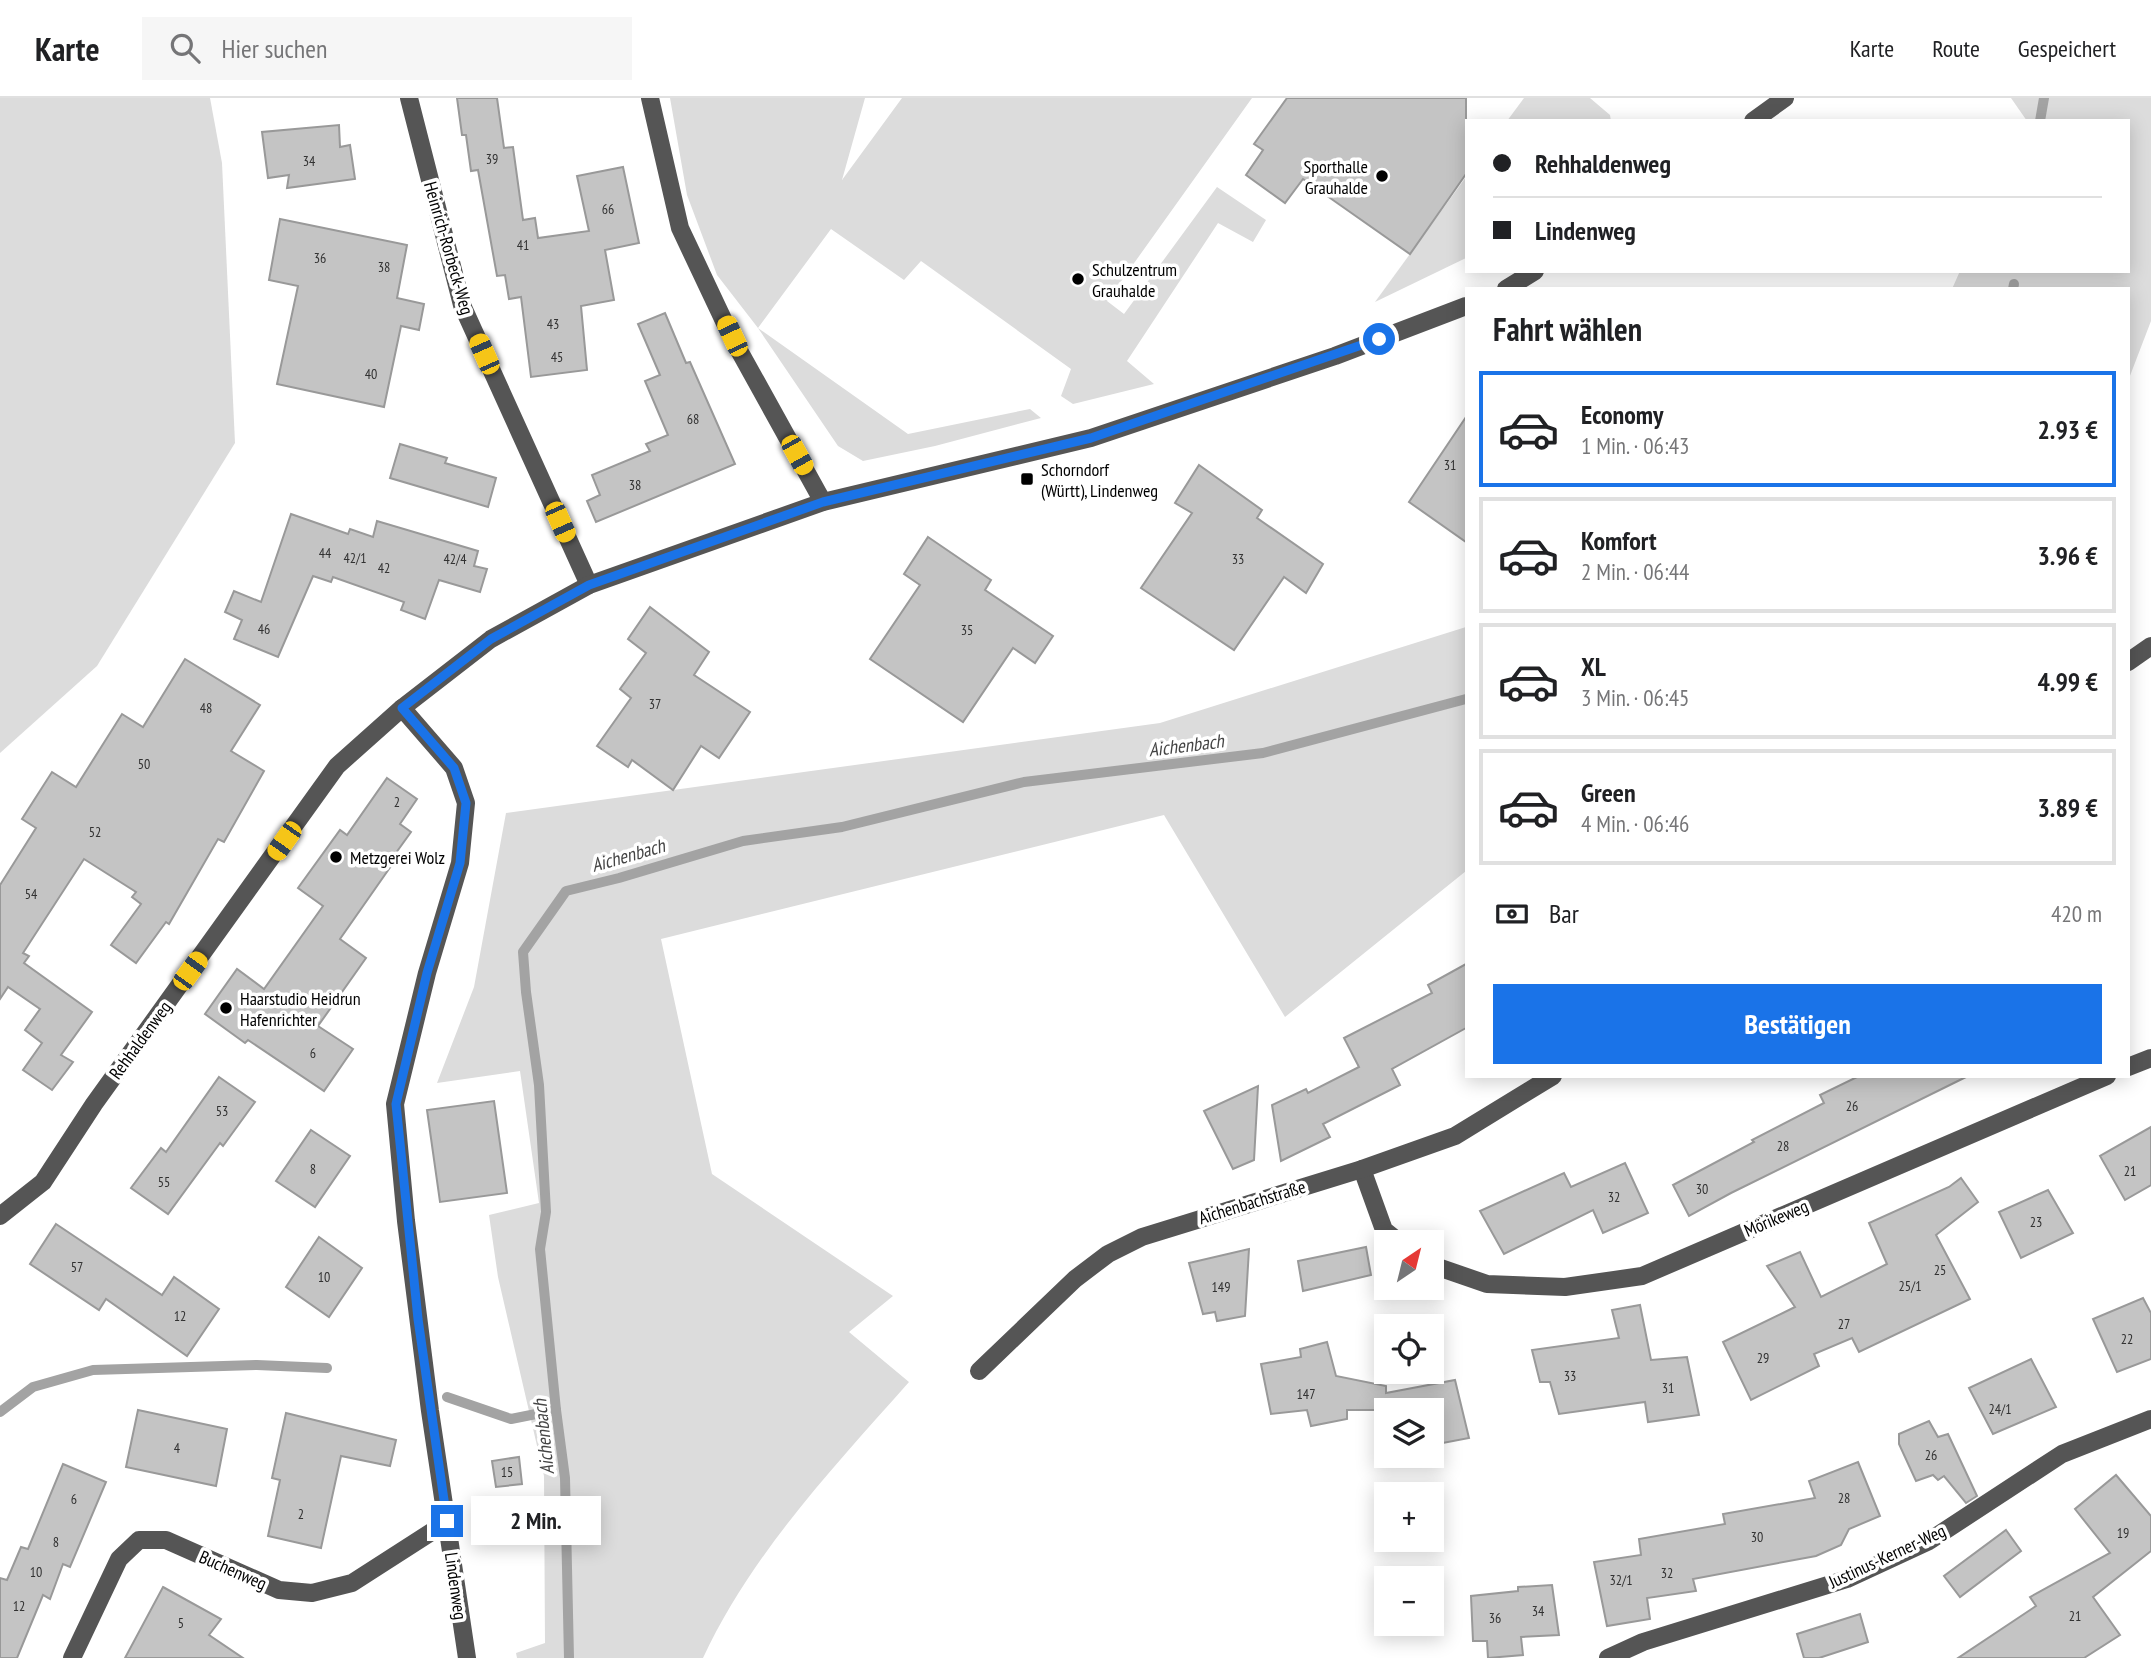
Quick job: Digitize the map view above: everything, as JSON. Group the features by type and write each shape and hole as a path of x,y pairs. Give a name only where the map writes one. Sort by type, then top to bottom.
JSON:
{"street":[{"name":"Heinrich-Rorbeck-Weg","path":"409,98 462,305 589,585"},
{"path":"650,98 680,228 732,336 823,502"},
{"path":"1756,119 1785,98"},
{"path":"1509,287 1532,273"},
{"name":"Rehhaldenweg","path":"0,1216 43,1182 94,1104 337,766 402,708 491,639 589,585 823,502 1091,438 1335,356 1465,306"},
{"path":"2130,661 2151,646"},
{"name":"Lindenweg","path":"402,708 454,768 466,803 460,863 427,973 396,1104 415,1296 467,1658"},
{"path":"2130,1067 2151,1058"},
{"name":"Aichenbachstraße","path":"979,1371 1075,1279 1108,1254 1142,1237 1362,1169 1455,1136 1550,1078"},
{"name":"Mörikeweg","path":"1444,1269 1487,1284 1564,1287 1642,1276 2102,1078"},
{"path":"1362,1169 1384,1230"},
{"name":"Justinus-Kerner-Weg","path":"1608,1658 1643,1642 1847,1580 1929,1541 2062,1454 2151,1419"},
{"name":"Buchenweg","path":"72,1658 119,1559 139,1540 166,1540 279,1590 312,1593 352,1583 447,1521"}],"shaded area":[{"path":"0,98 210,98 222,163 235,443 97,666 0,753"},
{"path":"670,98 865,98 842,180 902,98 1252,98 1107,301 1124,314 1217,187 1266,220 1253,242 1218,223 1127,361 1154,384 1073,404 1061,396 1071,369 921,261 904,280 831,229 758,328 717,275 687,195"},
{"path":"1524,98 1590,98 1610,115 1611,119 1508,119"},
{"path":"2011,98 2151,98 2151,321 2130,376 2130,287 1953,287 1959,273 2130,273 2130,119 2026,119"},
{"path":"1465,178 1465,258 1375,302"},
{"path":"758,328 908,434 1030,409 1041,418 935,446 863,461 838,446"},
{"path":"1465,627 1465,872 1285,1017 1164,815 661,939 712,1174 893,1296 849,1332 909,1382 823,1479 770,1547 745,1583 703,1658 517,1658 516,1653 545,1643 544,1476 498,1277 489,1215 539,1203 520,1071 437,1083 474,987 506,813 1160,723"}],"building":[{"path":"457,98 497,98 504,148 513,147 523,220 535,218 538,238 589,231 577,176 623,167 639,243 605,250 614,300 581,306 587,370 531,377 521,297 509,299 505,275 497,276 478,170 471,171"},
{"name":"Sporthalle Grauhalde","path":"1287,98 1466,98 1465,175 1410,254 1303,179 1285,203 1246,175 1263,150 1254,144"},
{"path":"339,125 340,147 350,145 355,179 287,188 289,175 268,178 262,132"},
{"path":"280,219 407,245 397,298 424,304 419,330 401,326 384,407 277,384 298,286 269,280"},
{"path":"665,313 735,464 596,522 587,501 600,495 592,475 650,451 646,444 668,435 645,381 660,375 638,324"},
{"path":"1465,418 1465,541 1409,502"},
{"path":"400,444 447,458 445,463 496,478 488,507 390,478"},
{"path":"1199,465 1262,510 1257,518 1323,564 1306,593 1284,577 1234,650 1141,588 1192,513 1175,503"},
{"path":"291,514 348,534 350,529 373,537 377,521 478,551 474,566 487,569 480,592 439,580 425,619 401,610 404,602 333,577 331,582 313,576 278,657 234,639 242,620 225,612 234,591 261,602"},
{"path":"928,537 991,580 985,590 1053,636 1035,663 1013,648 963,722 870,659 920,585 904,574"},
{"path":"650,607 709,652 694,675 750,712 719,758 701,746 673,790 632,760 628,767 597,746 631,698 620,689 646,653 628,639"},
{"path":"185,659 260,705 231,751 264,771 224,842 218,839 169,924 166,922 136,963 111,945 141,904 132,897 136,892 84,859 23,953 29,956 24,963 92,1012 61,1055 73,1062 52,1090 23,1070 42,1043 25,1030 40,1009 8,987 0,999 0,885 36,828 22,819 52,772 76,787 122,714 143,727"},
{"path":"387,778 417,799 400,824 411,832 388,864 391,866 340,939 366,958 318,1026 353,1049 324,1091 248,1040 245,1043 205,1014 237,969 264,989 323,906 298,888 340,830 347,835"},
{"path":"1465,965 1465,1029 1392,1069 1400,1085 1323,1124 1330,1137 1281,1161 1272,1105 1306,1089 1308,1093 1359,1067 1344,1038 1432,993 1428,985"},
{"path":"219,1077 255,1102 223,1146 220,1143 168,1214 131,1188 161,1148 166,1152"},
{"path":"1855,1078 1964,1078 1689,1216 1673,1185 1824,1103 1820,1095"},
{"path":"1258,1086 1254,1160 1233,1169 1204,1111"},
{"path":"494,1101 507,1193 440,1202 427,1110"},
{"path":"2151,1127 2151,1185 2125,1200 2100,1156"},
{"path":"311,1130 350,1156 315,1207 276,1181"},
{"path":"1625,1163 1648,1213 1603,1233 1593,1210 1504,1254 1480,1211 1564,1173 1571,1187"},
{"path":"1961,1178 1978,1202 1936,1235 1970,1299 1859,1352 1852,1338 1814,1354 1819,1366 1751,1400 1723,1342 1795,1307 1767,1266 1800,1252 1821,1297 1887,1264 1869,1223 1949,1187"},
{"path":"2048,1190 2073,1233 2021,1258 1999,1212"},
{"path":"56,1224 162,1295 174,1277 219,1309 187,1356 106,1299 99,1310 30,1264"},
{"path":"319,1237 362,1268 329,1317 286,1287"},
{"path":"1366,1247 1371,1275 1303,1291 1298,1261"},
{"path":"1249,1249 1245,1316 1217,1321 1215,1312 1203,1314 1189,1263"},
{"path":"2143,1298 2151,1313 2151,1359 2117,1372 2093,1319"},
{"path":"1640,1305 1651,1360 1687,1357 1699,1415 1648,1422 1645,1402 1559,1414 1550,1382 1540,1382 1532,1350 1619,1338 1612,1310"},
{"path":"1327,1342 1336,1376 1386,1386 1386,1393 1455,1380 1469,1438 1444,1443 1444,1398 1374,1398 1374,1410 1347,1410 1347,1419 1311,1426 1307,1410 1271,1414 1261,1364 1301,1357 1300,1349"},
{"path":"2031,1359 2056,1407 1993,1434 1969,1388"},
{"path":"138,1410 227,1429 216,1486 126,1467"},
{"path":"286,1413 396,1440 390,1466 341,1456 321,1548 268,1536 280,1480 272,1478"},
{"path":"1929,1421 1938,1437 1948,1434 1977,1496 1966,1503 1944,1476 1938,1480 1933,1475 1916,1481 1899,1444 1899,1434"},
{"path":"519,1457 522,1484 496,1487 492,1461"},
{"path":"1858,1462 1880,1516 1849,1529 1841,1545 1816,1556 1693,1579 1696,1591 1647,1598 1650,1619 1607,1626 1594,1562 1641,1555 1639,1539 1725,1524 1723,1514 1815,1498 1809,1481"},
{"path":"63,1464 106,1482 70,1567 63,1564 50,1599 43,1595 17,1658 0,1658 0,1578 7,1580 21,1547 28,1549"},
{"path":"2116,1475 2151,1516 2151,1551 2093,1597 2120,1635 2084,1658 1958,1658 2036,1606 2030,1597 2110,1553 2075,1509"},
{"path":"2006,1530 2021,1551 1960,1597 1944,1576"},
{"path":"1552,1585 1559,1635 1521,1637 1523,1655 1488,1658 1487,1641 1473,1641 1471,1596 1518,1591 1518,1587"},
{"path":"163,1587 221,1619 209,1635 243,1658 125,1658"},
{"path":"1860,1614 1868,1642 1819,1658 1804,1658 1797,1634"}],"waterway":[{"name":"Aichenbach","path":"2040,119 2044,98"},
{"name":"Aichenbach","path":"569,1658 565,1478 540,1249 546,1212 539,1085 523,952 566,891 743,841 842,827 1024,782 1263,753 1465,699"},
{"path":"0,1412 33,1387 93,1370 257,1365 327,1368"},
{"path":"447,1397 511,1419 556,1410"}],"place":[{"name":"Sporthalle Grauhalde","path":"1382,176"},
{"name":"Schulzentrum Grauhalde","path":"1078,279"},
{"name":"Schorndorf (Württ), Lindenweg","path":"1027,479"},
{"name":"Metzgerei Wolz","path":"336,857"},
{"name":"Haarstudio Heidrun Hafenrichter","path":"226,1008"}],"route":[{"path":"447,1521 418,1319 396,1104 427,973 460,863 466,803 454,768 402,708 491,639 589,585 823,502 1091,438 1379,339"}]}
